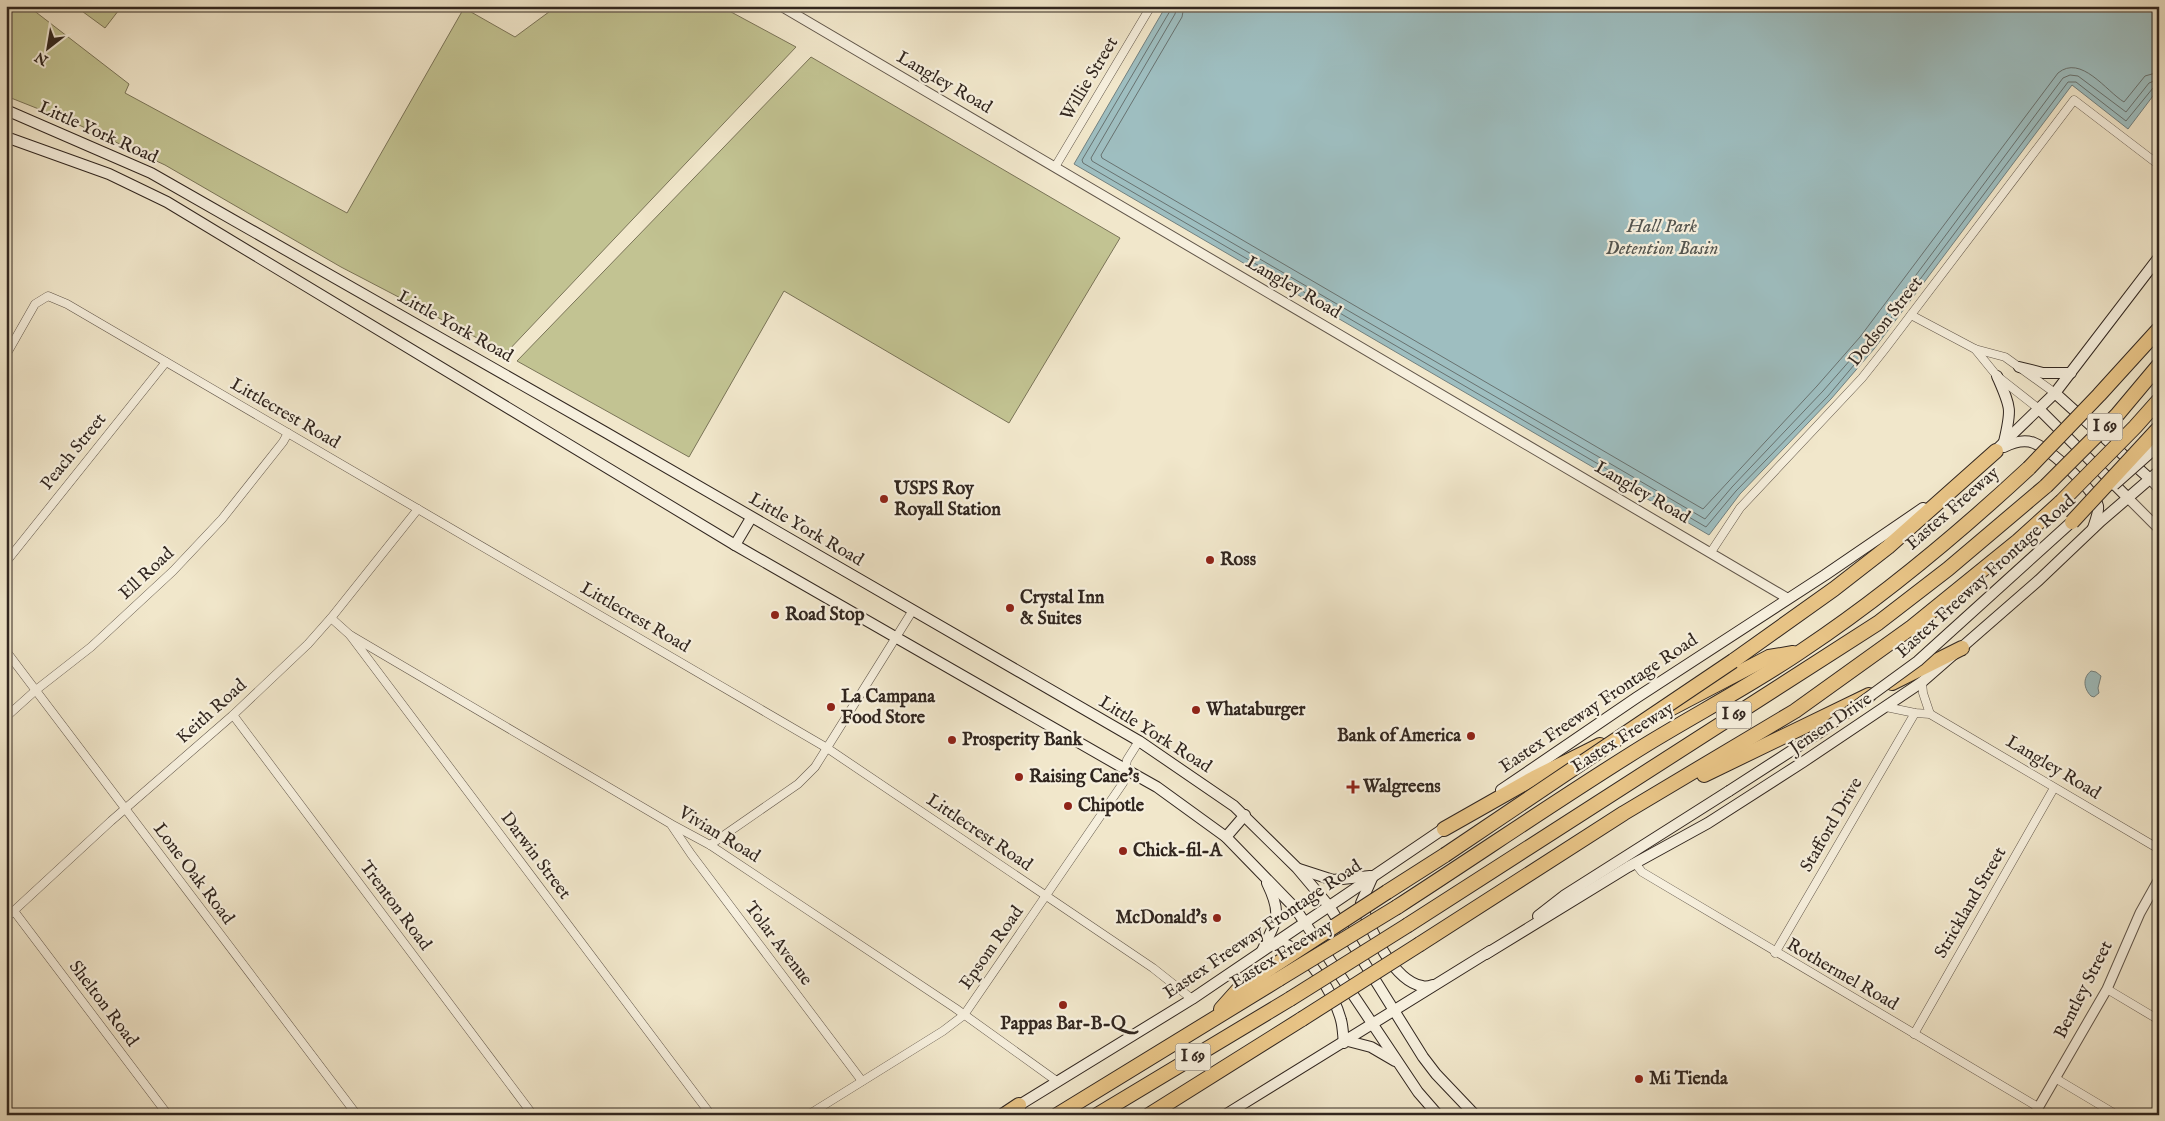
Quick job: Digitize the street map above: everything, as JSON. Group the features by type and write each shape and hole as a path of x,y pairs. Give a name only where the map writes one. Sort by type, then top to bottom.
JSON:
{"highway":[{"name":"Eastex Freeway","path":"1057,1115 1210,1021 1276,973 1397,907 1642,747 1801,651 1881,596 1982,512 2029,468 2099,396 2159,329"},
{"name":"I 69","path":"1097,1115 1290,999 1408,925 1878,623 1948,569 2046,486 2117,415 2159,365"},
{"name":"I 69","path":"1149,1115 1624,813 1796,711 1873,657 2018,541 2061,502 2159,400"},
{"path":"2072,522 2159,428"},
{"path":"1276,973 1387,892 1733,661 1834,589 1888,547 1999,448"},
{"path":"1624,813 1810,724 1962,648"},
{"path":"1444,829 1534,778 1769,657 1801,651"},
{"path":"1003,1115 1018,1105"}],"main road":[{"name":"Little York Road","path":"6,110 152,173 1139,741 1245,815 1298,868 1329,906 1427,1063 1475,1115"},
{"name":"Little York Road","path":"6,137 109,174 167,202 735,545 1157,787 1226,837 1295,908 1418,1092 1438,1115"},
{"name":"Eastex Freeway Frontage Road","path":"1018,1105 1192,999 1620,709 1914,515 1999,448 2039,410 2071,373 2159,258"},
{"path":"2019,367 2043,373 2071,373"},
{"path":"1997,376 2009,403 2010,414 1999,448"},
{"path":"2055,393 2132,465 2150,479"},
{"path":"2039,410 2128,498"},
{"path":"1999,448 2013,442 2024,441 2034,443 2047,452 2095,497 2098,508 2092,529"},
{"path":"2132,465 2159,447"},
{"name":"Eastex Freeway Frontage Road","path":"1225,1115 1486,954 1565,895 1822,731 1918,662 2072,522 2159,447"},
{"name":"Jensen Drive","path":"1486,954 1634,864 1708,823 1922,682 2159,471"},
{"path":"735,545 751,518"},
{"path":"1226,837 1245,815"},
{"path":"1298,868 1333,880 1373,876 1361,904 1374,933 1394,968 1402,976 1422,987 1437,985"},
{"path":"1261,952 1277,915 1276,902 1262,873"},
{"path":"1272,944 1292,947 1305,958 1317,973 1337,1008 1346,1042 1371,1047 1398,1063"}],"street":[{"name":"Langley Road","path":"781,6 1787,598"},
{"name":"Willie Street","path":"1055,168 1151,6"},
{"name":"Dodson Street","path":"1711,552 1740,508 1862,378 2074,100 2159,164"},
{"name":"Littlecrest Road","path":"6,355 35,304 48,296 67,304 828,748 1153,968 1192,999"},
{"path":"1911,314 1975,349 2005,357 2055,393"},
{"path":"1975,349 1997,376 2039,410"},
{"name":"Peach Street","path":"6,562 166,362"},
{"name":"Ell Road","path":"6,717 36,690 91,647 174,571 222,519 284,442 288,433"},
{"path":"2150,479 2159,489"},
{"path":"2128,498 2159,529"},
{"name":"Keith Road","path":"6,918 308,644 418,509"},
{"path":"710,844 798,784 815,767 913,610"},
{"name":"Darwin Street","path":"331,618 350,635 711,1115"},
{"name":"Vivian Road","path":"350,635 671,824 710,844 964,1015 1058,1082"},
{"name":"Lone Oak Road","path":"6,651 357,1115"},
{"path":"1922,682 1923,693 1930,714"},
{"name":"Langley Road","path":"1886,707 1930,714 2159,849"},
{"name":"Stafford Drive","path":"1775,953 1915,713"},
{"name":"Trenton Road","path":"233,714 533,1115"},
{"name":"Epsom Road","path":"808,1115 943,1031 964,1015 1124,783 1127,760 1139,741"},
{"name":"Strickland Street","path":"1914,1034 2054,788"},
{"name":"Tolar Avenue","path":"671,824 690,854 862,1081"},
{"name":"Rothermel Road","path":"1634,864 1642,872 1775,953 1914,1034 2036,1111"},
{"name":"Bentley Street","path":"2036,1111 2106,989 2140,913 2159,879"},
{"name":"Shelton Road","path":"14,911 168,1115"},
{"path":"2106,989 2159,1020"},
{"path":"2055,1078 2117,1115"}],"green space":[{"path":"6,6 28,6 129,84 125,93 347,213 464,8 515,37 557,6 720,6 796,47 506,353 341,267 165,165 79,125 6,96"},
{"path":"75,6 122,6 105,28"},
{"path":"811,57 1120,238 1009,423 784,291 689,457 517,361"}],"water":[{"name":"Hall Park Detention Basin","path":"1166,6 2159,6 2159,88 2128,129 2072,85 1874,349 1831,399 1740,494 1709,535 1074,164"},
{"path":"2091,671 2101,676 2098,688 2099,693 2094,697 2091,696 2085,684 2086,677"}],"place":[{"name":"USPS Roy Royall Station","path":"884,499"},
{"name":"Ross","path":"1210,560"},
{"name":"Crystal Inn & Suites","path":"1010,608"},
{"name":"Road Stop","path":"775,615"},
{"name":"La Campana Food Store","path":"831,707"},
{"name":"Whataburger","path":"1196,710"},
{"name":"Bank of America","path":"1471,736"},
{"name":"Prosperity Bank","path":"952,740"},
{"name":"Raising Cane's","path":"1019,777"},
{"name":"Walgreens","path":"1353,787"},
{"name":"Chipotle","path":"1068,806"},
{"name":"Chick-fil-A","path":"1123,851"},
{"name":"McDonald's","path":"1217,918"},
{"name":"Pappas Bar-B-Q","path":"1063,1005"},
{"name":"Mi Tienda","path":"1639,1079"}]}
